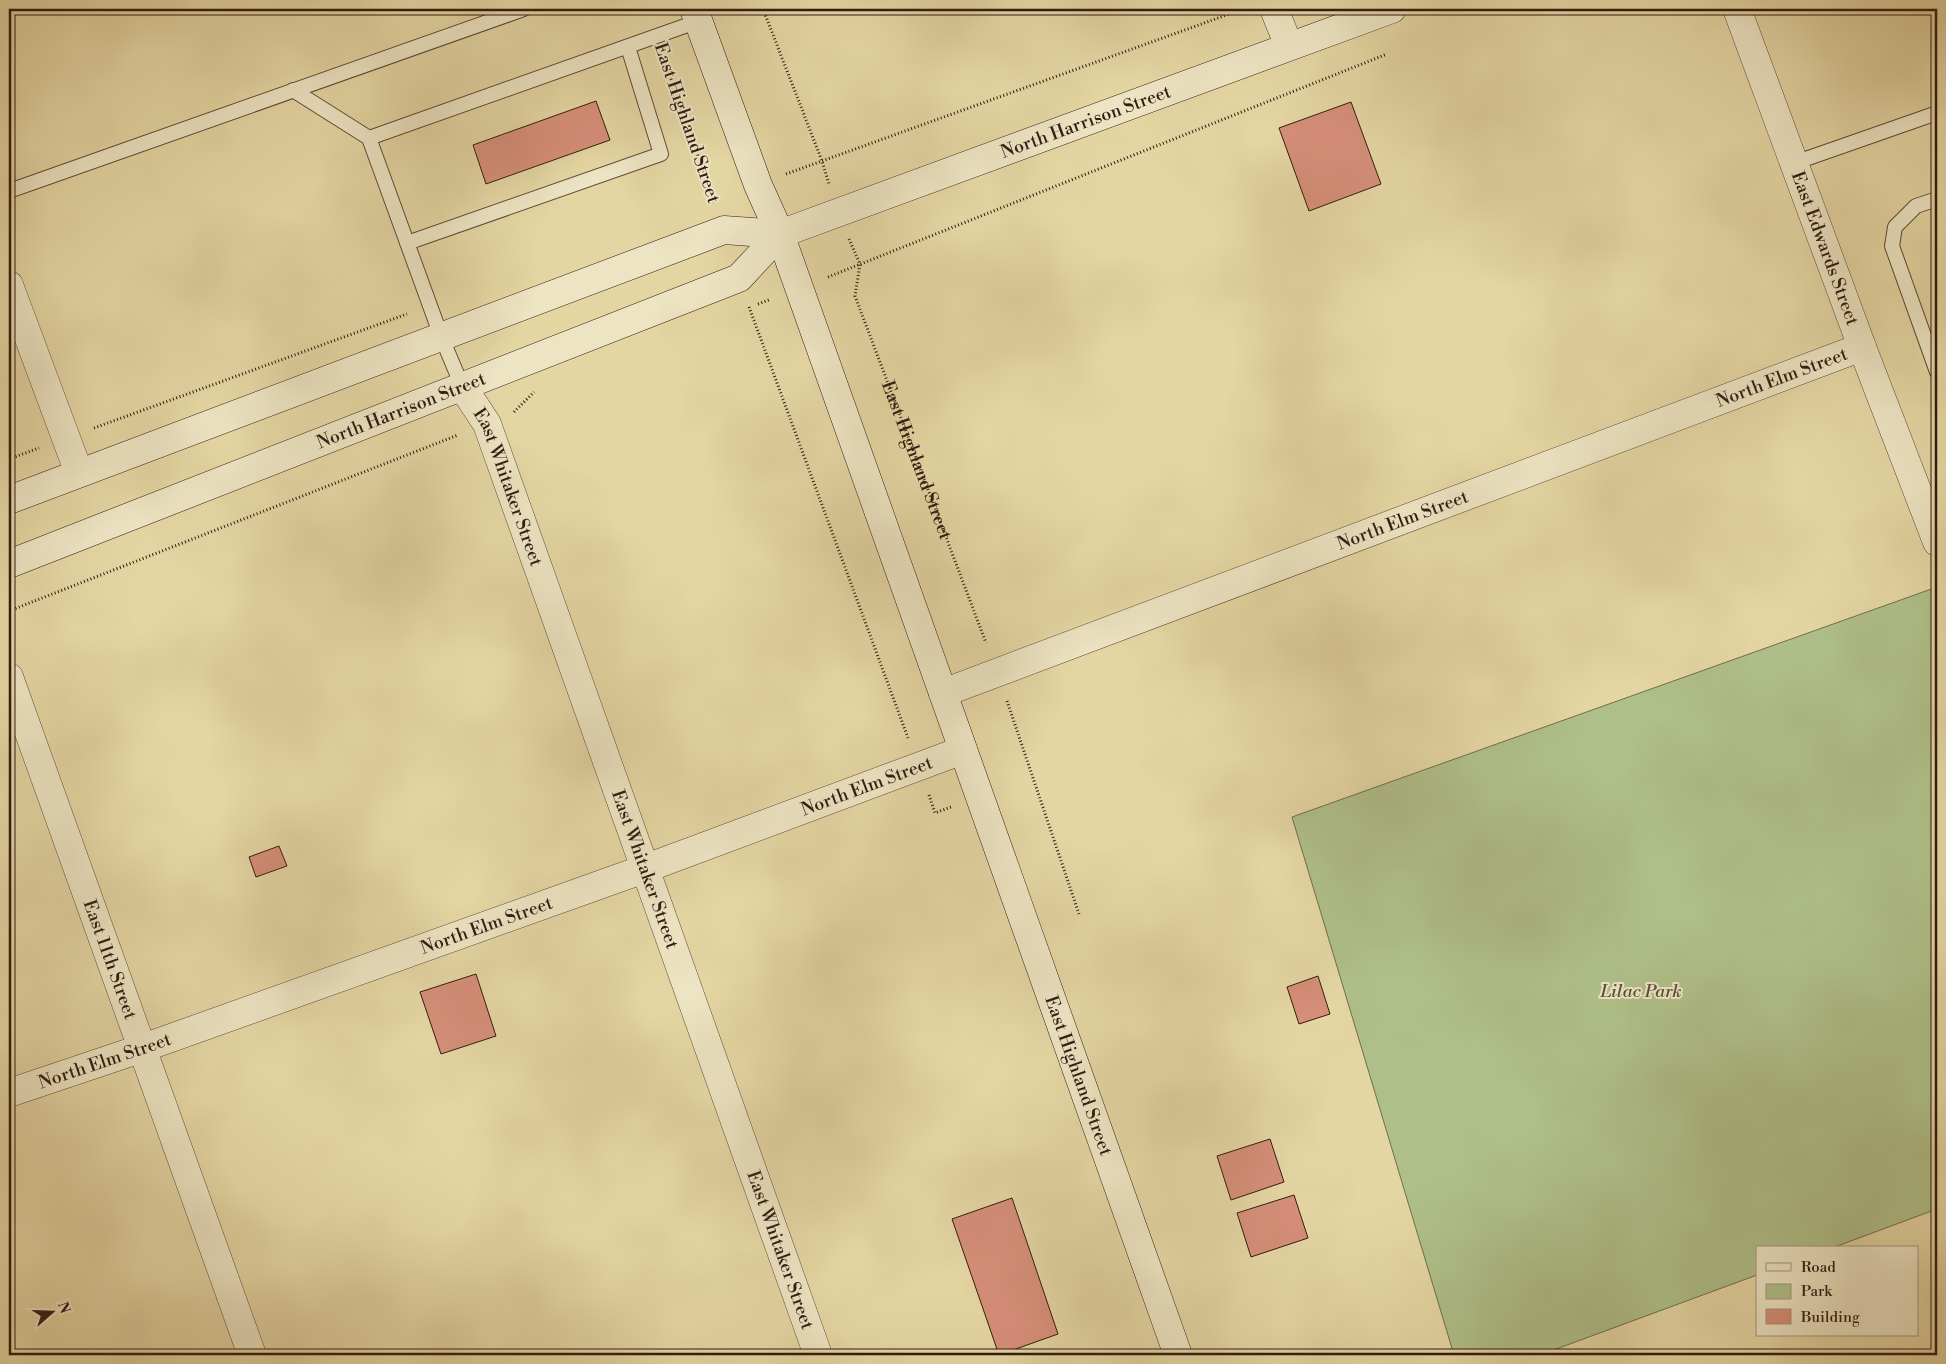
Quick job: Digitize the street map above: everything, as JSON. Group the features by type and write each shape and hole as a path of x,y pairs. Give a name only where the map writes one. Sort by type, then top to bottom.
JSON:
{"street":[{"path":"1274,9 1289,46"},
{"name":"North Harrison Street","path":"9,500 724,230 780,234 1392,9"},
{"name":"East Edwards Street","path":"1737,9 1862,347 1932,514 1937,542"},
{"name":"East Highland Street","path":"697,15 758,185 780,234 1178,1355"},
{"name":"North Harrison Street","path":"9,564 739,278 780,234"},
{"path":"9,285 79,473"},
{"name":"North Elm Street","path":"942,693 1862,347"},
{"name":"East Whitaker Street","path":"462,386 487,424 818,1355"},
{"name":"East 11th Street","path":"9,677 252,1355"},
{"name":"North Elm Street","path":"9,1093 143,1048 644,869 963,750"}],"lane":[{"path":"9,191 524,9"},
{"path":"369,138 657,37 697,15"},
{"path":"407,243 660,154 628,47"},
{"path":"293,90 369,138 441,336 462,386"},
{"path":"1794,164 1937,113"},
{"path":"1937,199 1916,206 1895,227 1892,246 1937,372"}],"path":[{"path":"763,9 822,161 837,212 860,264"},
{"name":"East Highland Street","path":"657,37 724,230"},
{"path":"740,310 799,289 1387,54"},
{"name":"East Highland Street","path":"860,264 855,296 998,673 1079,914"},
{"path":"739,278 935,814 979,797"},
{"path":"9,611 510,415 538,388"}],"green space":[{"name":"Lilac Park","path":"1937,587 1937,1209 1837,1246 1756,1246 1756,1275 1540,1355 1454,1355 1292,817"}],"building":[{"path":"596,101 610,140 486,184 473,145"},
{"path":"1351,102 1381,184 1309,211 1279,128"},
{"path":"279,846 287,866 256,877 249,857"},
{"path":"476,974 496,1036 441,1054 420,992"},
{"path":"1318,976 1330,1014 1299,1024 1287,987"},
{"path":"1270,1139 1284,1182 1231,1200 1217,1156"},
{"path":"1294,1195 1308,1238 1251,1257 1237,1213"},
{"path":"1012,1198 1058,1334 999,1355 952,1219"}]}
